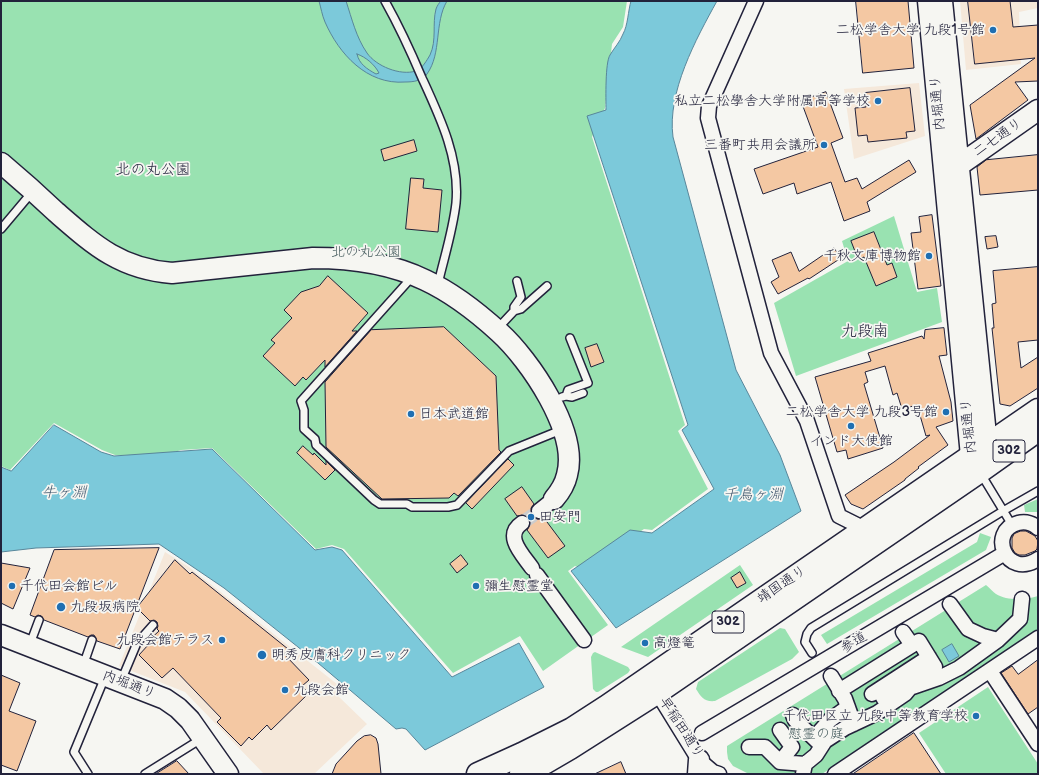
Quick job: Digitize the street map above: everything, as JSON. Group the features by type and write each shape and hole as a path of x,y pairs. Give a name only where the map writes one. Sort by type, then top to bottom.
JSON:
{"main road":[{"name":"内堀通り","path":"928,1 979,458"},
{"name":"内堀通り","path":"942,1 983,406 979,458"},
{"name":"二七通り","path":"958,166 1038,110"},
{"path":"1,163 86,238 121,261 154,272 172,274 313,258 335,258 363,261 390,267 414,275 437,286 468,305 496,330 523,358 539,380 558,398 563,430 569,452 568,474 564,484 547,505"},
{"path":"983,406 990,422 994,426 1001,428 1028,427"},
{"name":"靖国通り","path":"521,774 570,748 653,685 759,601 865,529 1028,427 1038,410"},
{"name":"靖国通り","path":"478,774 572,729 653,685 979,458"},
{"name":"内堀通り","path":"1,635 82,667 110,681 169,716 197,741 228,774"},
{"name":"内堀通り","path":"1,648 110,681"},
{"name":"内堀通り","path":"197,741 212,774"}],"street":[{"path":"756,1 709,106 708,118 771,353 807,421 838,516 865,529"},
{"path":"1038,528 1030,523 1023,522 1012,525 1008,528 1002,542 1004,553 1015,563 1032,563 1038,559"},
{"path":"522,523 516,528 514,538 515,544 584,640"},
{"name":"参道","path":"702,733 1004,553"},
{"path":"818,742 825,741 877,712 905,694 910,688 939,678 959,668 998,640 1020,619 1022,599"},
{"path":"950,604 968,628 983,636 998,640"},
{"path":"903,632 912,645"},
{"path":"835,774 1038,638"},
{"path":"839,691 918,641 935,666 917,672 884,690 877,667"},
{"path":"990,671 1038,744"},
{"path":"830,676 845,699 854,724"},
{"name":"早稲田通り","path":"653,685 699,767 719,774"},
{"path":"749,747 765,747 780,762 804,769 816,755 818,742 830,720 848,707"},
{"path":"765,747 780,730 794,718 818,742"},
{"path":"780,730 792,747 780,762"}],"lane":[{"path":"385,1 436,107 449,144 455,171 456,203 449,240 437,286"},
{"path":"1,229 33,191"},
{"path":"414,275 301,401 304,410 304,429 316,439 316,445 380,504 407,504 412,507 448,507 457,505 509,451 521,445 563,430"},
{"path":"496,330 514,311 514,307 521,297 517,282"},
{"path":"514,311 521,310 547,286"},
{"path":"558,398 568,390 588,383 570,338"},
{"path":"558,398 572,397 583,393"},
{"path":"979,458 1003,511 1012,525"},
{"path":"812,653 805,642 807,634 811,628 1038,491"},
{"path":"30,646 39,620"},
{"path":"88,774 74,752 110,681 137,643 153,625"},
{"path":"82,667 92,640"},
{"path":"145,774 197,741"}],"shaded area":[{"name":"二松学舎大学 九段1号館","path":"960,1 1038,1 1038,8 1019,12 1021,64 966,70"},
{"path":"919,83 925,136 854,159 844,89"},
{"path":"165,552 189,567 342,688 337,695 367,724 314,774 264,774 185,692 119,666"}],"green space":[{"name":"北の丸公園","path":"1,1 627,1 623,27 612,44 605,108 592,137 685,425 678,431 708,489 652,530 644,529 586,570 575,566 568,571 608,625 543,671 520,636 453,673 344,549 332,545 316,549 212,448 181,450 159,457 115,455 102,450 54,423 10,470 1,466"},
{"path":"894,216 917,292 937,288 942,322 796,376 774,303 848,261 842,241"},
{"path":"1038,499 1038,512 1025,512 1024,505"},
{"path":"980,533 991,537 986,550 827,644 821,635 977,542"},
{"path":"740,565 753,585 648,657 621,647"},
{"name":"慰霊の庭","path":"986,585 996,594 1006,598 1022,599 1038,596 1038,631 822,774 749,774 733,766 728,759 727,746"},
{"path":"780,628 785,629 799,652 792,659 715,701 708,701 701,697 696,689 698,682"},
{"path":"595,652 628,667 630,670 628,673 598,692 593,689 591,657"},
{"name":"千代田区立 九段中等教育学校","path":"988,687 1038,764 1038,774 946,774 919,733"}],"water":[{"path":"319,1 346,1 360,41 371,58 389,69 410,72 416,71 420,68 430,55 434,38 434,20 436,9 441,1 447,1 440,19 435,57 432,66 427,74 420,80 405,82 391,82 367,73 346,56 338,45 325,22","holes":["357,54 370,62 379,73 376,74 364,66"]},
{"name":"千鳥ヶ淵","path":"631,1 717,1 692,49 679,84 674,102 672,120 673,137 736,370 780,455 801,511 616,628 571,571 630,530 652,533 714,489 682,430 688,425 587,116 606,110 608,59 625,30"},
{"name":"牛ヶ淵","path":"54,425 101,452 114,456 212,449 315,550 332,547 342,550 452,677 519,643 544,687 425,750 406,729 396,729 318,663 224,588 159,544 36,548 1,552 1,467 11,471"},
{"path":"952,644 959,656 949,662 942,650"}],"building":[{"path":"856,1 908,1 914,68 863,73"},
{"path":"968,1 1010,1 1013,27 1038,25 1038,81 1015,82 1028,100 976,139 970,105 1035,58 975,64"},
{"path":"910,88 915,131 906,132 907,138 868,142 867,135 858,136 855,108 866,107 865,93"},
{"name":"三番町共用会議所","path":"826,92 843,138 831,143 845,182 857,178 862,189 909,160 916,172 867,202 870,211 844,221 831,182 797,194 794,183 763,194 754,169 818,147 801,101"},
{"path":"414,140 417,151 384,161 381,150"},
{"path":"1038,155 1038,190 980,195 977,167 986,160"},
{"path":"411,178 424,179 423,188 442,190 438,232 406,229"},
{"path":"932,215 941,286 918,289 911,233 921,232 919,217"},
{"path":"874,232 887,265 892,263 897,277 876,286 864,257 858,259 851,241"},
{"path":"996,236 998,247 987,249 985,237"},
{"path":"834,248 841,258 809,279 808,278 778,294 771,282 779,277 772,260 791,252 799,271"},
{"path":"1038,267 1038,340 1018,342 1021,368 1038,357 1038,388 1010,406 1000,404 992,328 994,328 992,304 996,303 993,271"},
{"path":"328,276 368,313 352,331 357,331 325,367 325,360 306,380 303,377 295,386 263,356 275,343 271,340 292,318 284,310 301,292 319,286"},
{"name":"日本武道館","path":"444,327 496,376 499,450 501,452 458,496 454,493 449,498 382,499 326,447 325,382 371,330"},
{"path":"944,328 947,355 939,356 951,402 953,421 936,427 948,445 918,467 919,468 905,480 863,509 851,504 845,495 894,462 930,435 926,436 917,405 902,409 897,393 893,395 885,366 865,372 868,382 864,384 883,448 848,459 846,450 837,452 815,377 871,361 868,353 922,336 924,339 925,330"},
{"path":"597,344 604,362 591,367 585,348"},
{"path":"303,446 313,455 314,453 326,465 326,461 335,470 325,480 297,453"},
{"path":"508,459 514,465 472,509 466,503"},
{"name":"田安門","path":"522,487 534,504 531,508 532,516 536,519 544,518 565,546 548,558 527,530 530,525 528,517 524,515 517,516 505,499"},
{"path":"1021,531 1026,531 1035,536 1038,541 1037,549 1035,551 1025,555 1015,553 1012,548 1012,538 1014,534"},
{"path":"159,548 120,649 97,641 94,635 88,637 44,620 41,616 38,615 35,617 30,615 54,550"},
{"path":"461,555 468,564 457,573 450,564"},
{"name":"九段会館テラス","path":"175,560 190,574 192,572 288,649 284,654 309,680 302,686 309,693 271,730 267,725 252,740 249,737 241,746 217,722 221,718 173,668 162,678 139,655 149,644 147,642 159,631 157,629 157,622 154,620 150,621 137,608"},
{"name":"千代田会館ビル","path":"1,563 30,568 13,609 1,603"},
{"path":"740,572 746,583 737,588 731,578"},
{"path":"1038,660 1038,707 1028,714 1001,673 1012,666 1018,674"},
{"path":"1,675 20,683 9,711 36,721 17,771 1,765"},
{"path":"914,733 941,774 853,774"},
{"path":"371,735 376,738 378,744 381,774 332,774 336,764 357,741 364,736"},
{"path":"177,761 189,774 156,774"},
{"path":"621,762 626,774 595,774"}],"tunnel":[{"path":"522,523 539,511"}],"place":[{"name":"二松学舎大学 九段1号館","path":"993,30"},
{"name":"私立二松學舎大学附属高等学校","path":"878,101"},
{"name":"三番町共用会議所","path":"824,145"},
{"name":"千秋文庫博物館","path":"929,256"},
{"name":"二松学舎大学 九段3号館","path":"946,412"},
{"name":"日本武道館","path":"411,414"},
{"name":"インド大使館","path":"851,426"},
{"name":"田安門","path":"531,517"},
{"name":"千代田会館ビル","path":"12,586"},
{"name":"彌生慰霊堂","path":"476,586"},
{"name":"九段坂病院","path":"61,607"},
{"name":"九段会館テラス","path":"222,640"},
{"name":"高燈篭","path":"645,643"},
{"name":"明秀皮膚科クリニック","path":"262,655"},
{"name":"九段会館","path":"285,690"},
{"name":"千代田区立 九段中等教育学校","path":"976,716"}],"district":[{"name":"北の丸公園","path":"153,170"},
{"name":"九段南","path":"865,332"}]}
